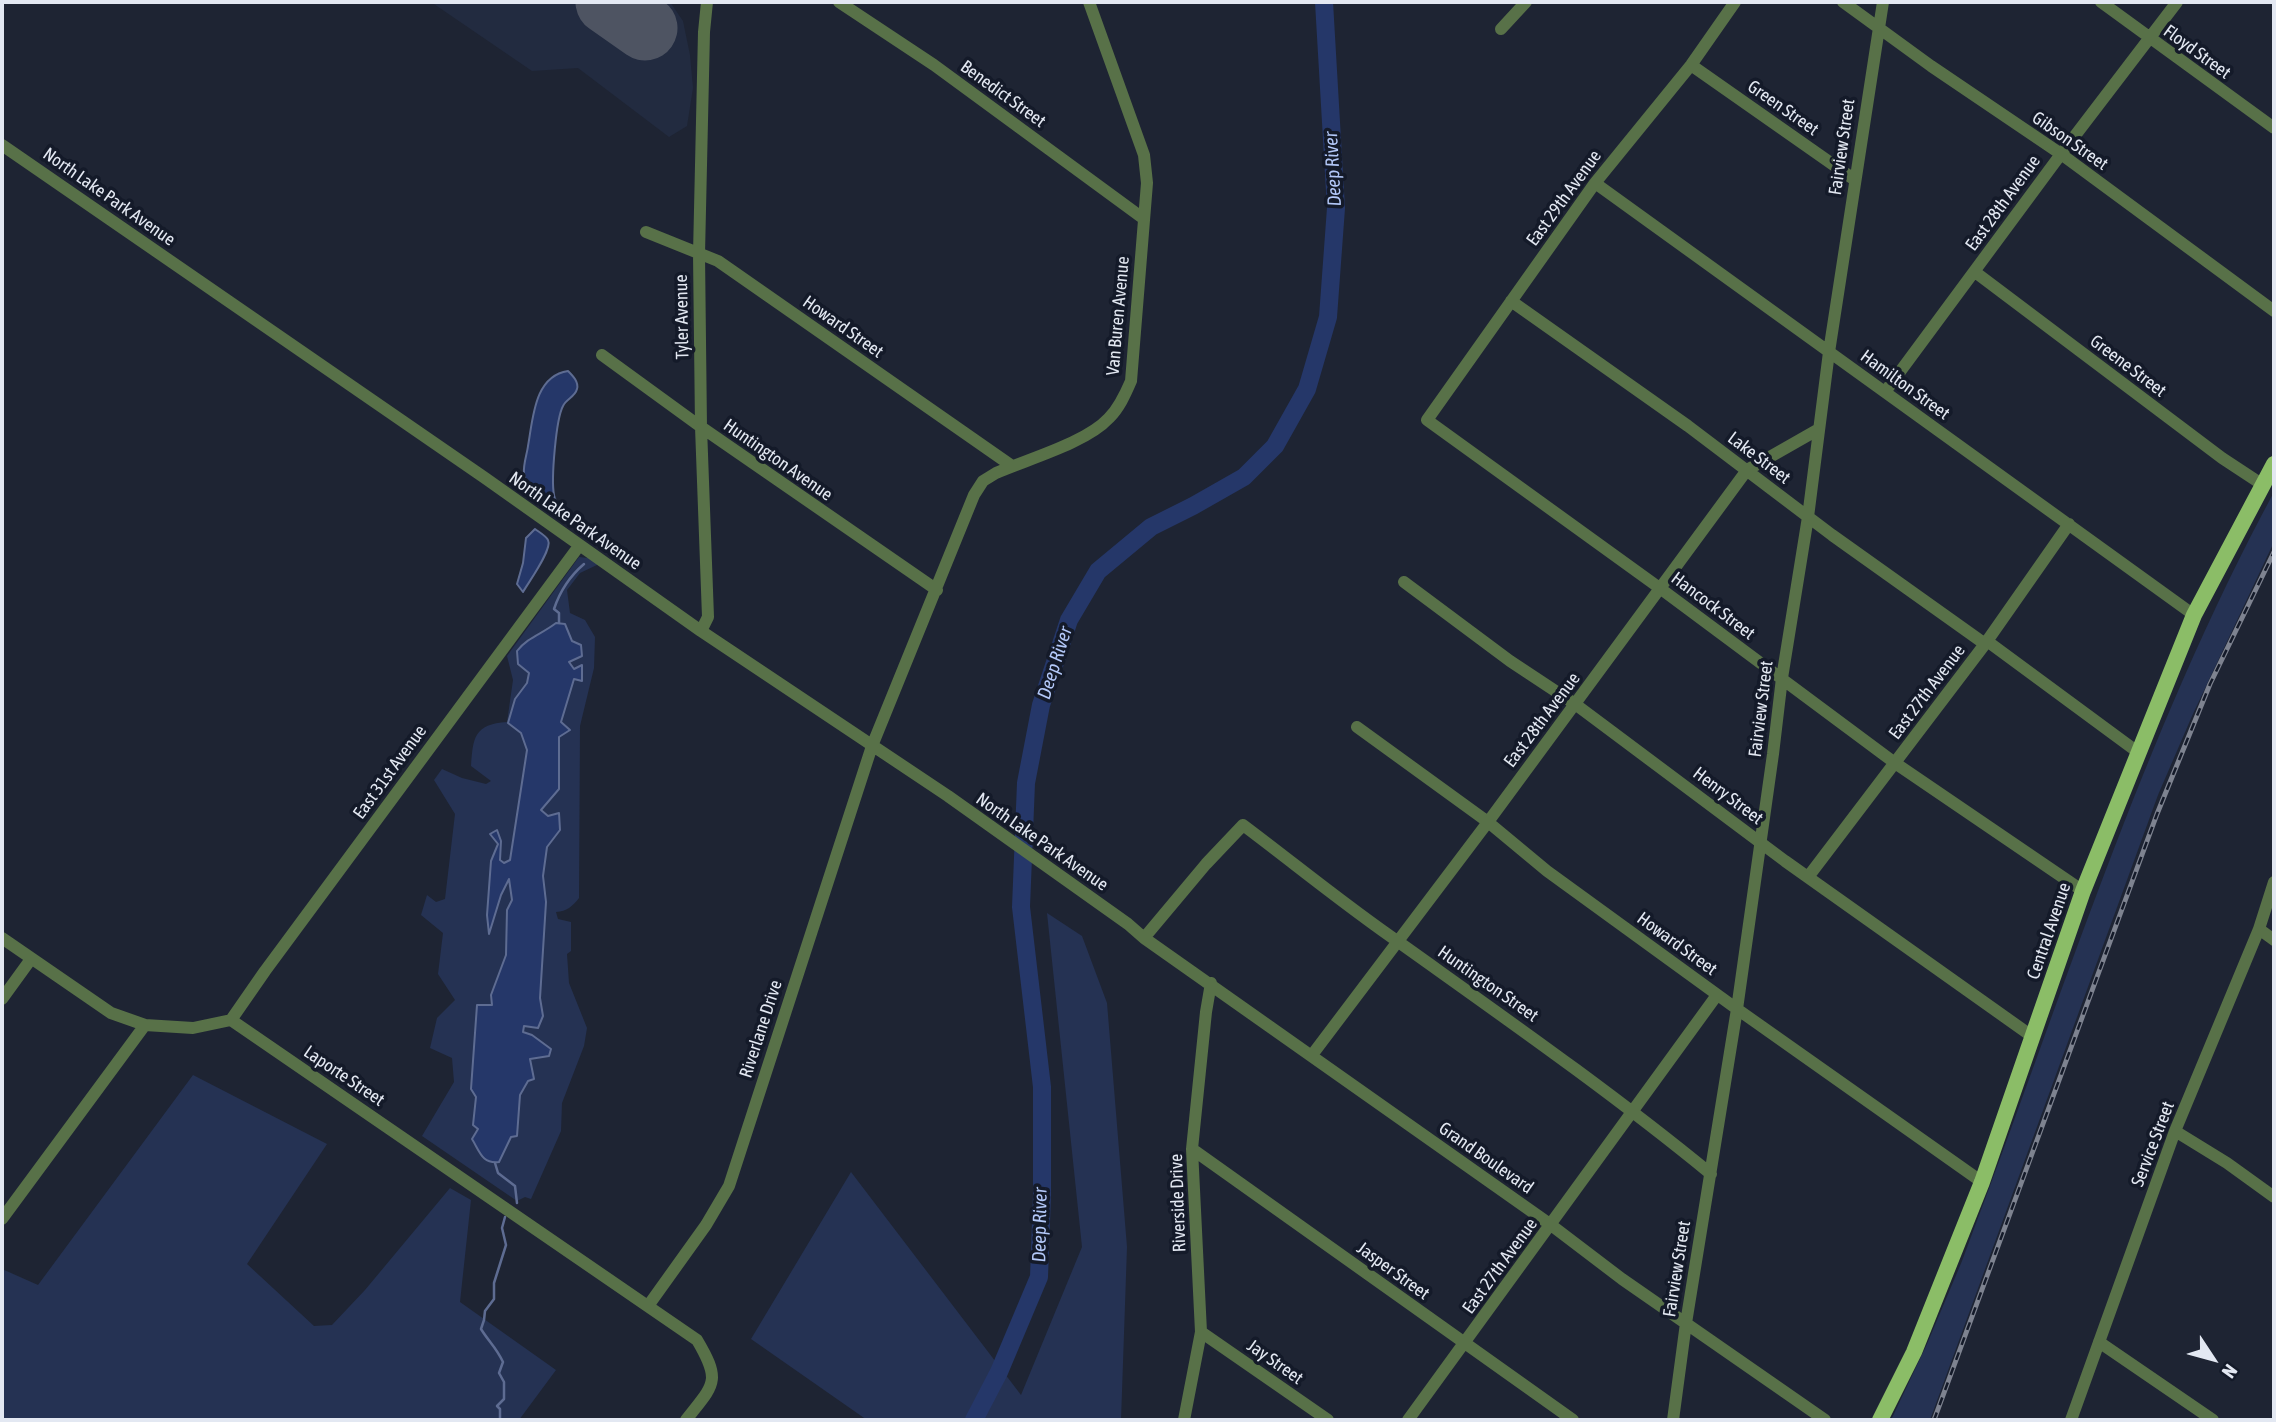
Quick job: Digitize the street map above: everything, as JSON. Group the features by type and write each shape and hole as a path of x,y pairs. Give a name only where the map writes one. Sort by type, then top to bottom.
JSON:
{"main road":[{"name":"Central Avenue","path":"1881,1420 1924,1328 1982,1182 2083,891 2194,615 2274,464"}],"street":[{"name":"Tyler Avenue","path":"701,631 708,617 701,427 699,254 707,2"},
{"name":"Benedict Street","path":"838,2 934,65 1144,219"},
{"name":"Van Buren Avenue","path":"872,746 974,495 983,481 1088,434 1108,419 1121,402 1131,381 1147,183 1144,155 1089,2"},
{"path":"1501,29 1526,2"},
{"name":"East 29th Avenue","path":"1427,420 1595,183 1691,65 1735,2"},
{"name":"Gibson Street","path":"1843,2 2061,155 2274,312"},
{"name":"Fairview Street","path":"1673,1420 1737,1009 1829,352 1883,2"},
{"name":"Floyd Street","path":"2101,2 2274,128"},
{"name":"East 28th Avenue","path":"1885,392 2177,2"},
{"name":"Green Street","path":"1691,65 1855,180"},
{"name":"North Lake Park Avenue","path":"2,145 485,478 701,631 947,796 1128,924"},
{"name":"Hamilton Street","path":"1595,183 2194,615"},
{"name":"Howard Street","path":"646,232 718,261 1012,466"},
{"name":"Greene Street","path":"1975,272 2222,458 2263,485"},
{"name":"Lake Street","path":"1511,301 2138,753"},
{"name":"Huntington Avenue","path":"602,355 937,590"},
{"name":"Hancock Street","path":"1427,420 1895,763 2083,891"},
{"name":"East 28th Avenue","path":"1312,1055 1488,822 1747,470 1819,429"},
{"name":"East 27th Avenue","path":"1808,877 1986,642 2069,524"},
{"name":"East 31st Avenue","path":"231,1020 579,546"},
{"name":"Henry Street","path":"1404,582 1510,661 1575,704 1808,877 2033,1037"},
{"name":"Howard Street","path":"1357,727 1488,822 1547,872 1982,1182"},
{"name":"Riverlane Drive","path":"648,1306 706,1226 729,1186 872,746"},
{"name":"Huntington Street","path":"1144,938 1206,864 1243,825 1398,942 1634,1111 1711,1174"},
{"name":"Service Street","path":"2071,1420 2175,1131 2259,929 2274,882"},
{"name":"Grand Boulevard","path":"1128,924 1144,938 1551,1225 1622,1279 1825,1420"},
{"path":"2259,929 2274,940"},
{"path":"2,938 111,1013 145,1025 193,1028 231,1020"},
{"path":"2,999 31,959"},
{"name":"Riverside Drive","path":"1184,1420 1201,1332 1192,1149 1211,983"},
{"name":"East 27th Avenue","path":"1408,1420 1717,995"},
{"name":"Laporte Street","path":"231,1020 697,1340 711,1364 712,1387 687,1420"},
{"path":"2,1219 145,1025"},
{"path":"2175,1131 2227,1163 2274,1197"},
{"name":"Jasper Street","path":"1192,1149 1573,1420"},
{"name":"Jay Street","path":"1201,1332 1328,1420"},
{"path":"2099,1342 2213,1420"}],"shaded area":[{"path":"431,2 670,2 683,21 690,55 693,88 687,126 669,137 578,68 532,71"},
{"path":"568,371 577,386 576,392 563,406 558,423 553,476 554,496 559,504 557,507 528,484 524,467 537,400 548,381"},
{"path":"2274,492 2274,542 2158,795 1930,1420 1891,1420 1962,1261 2143,774 2227,584"},
{"path":"535,529 549,544 544,558 523,592 517,584 526,538"},
{"path":"579,557 599,564 580,573 567,590 570,613 585,620 595,637 594,668 580,726 579,898 569,908 556,912 558,919 571,922 571,951 567,954 569,983 587,1028 584,1046 562,1103 561,1131 531,1199 525,1197 517,1201 422,1136 454,1082 452,1058 430,1048 437,1018 455,1000 438,974 443,933 421,915 427,895 436,902 445,899 455,814 434,780 442,769 486,784 491,781 471,766 473,748 477,734 482,729 507,722 513,680 507,656"},
{"path":"556,623 565,624 572,641 581,645 582,656 569,662 574,669 582,665 582,681 574,679 561,722 570,730 559,737 559,789 541,810 548,816 559,813 560,830 547,847 543,876 546,902 540,998 543,1016 538,1028 524,1026 523,1032 532,1035 551,1049 549,1056 530,1059 534,1079 528,1081 520,1095 517,1136 511,1137 499,1162 493,1162 482,1156 472,1139 478,1129 473,1125 476,1097 471,1089 477,1005 492,1005 491,995 506,955 507,910 512,900 509,879 489,934 487,915 491,861 498,844 490,834 497,830 501,841 500,860 504,863 510,860 527,750 521,733 508,723 515,699 527,683 529,673 518,664 517,651"},
{"path":"1047,913 1082,936 1107,1003 1127,1247 1121,1420 867,1420 751,1339 851,1172 1021,1395 1082,1247"},
{"path":"193,1075 327,1144 247,1264 314,1326 332,1325 365,1290 450,1188 471,1200 460,1302 556,1370 519,1420 2,1420 2,1269 38,1285"}],"waterway":[{"name":"Deep River","path":"974,1420 999,1372 1039,1277 1042,1087 1021,907 1026,783 1041,705 1069,620 1098,571 1151,527 1244,477 1275,446 1307,389 1328,317 1336,208 1324,2"},
{"path":"559,623 559,613 554,609 556,602 566,584 584,564"},
{"path":"495,1163 498,1173 515,1186 517,1203"},
{"path":"500,1420 500,1409 497,1406 504,1399 504,1382 499,1373 503,1362 481,1329 485,1311 494,1299 494,1283 506,1245 502,1228 505,1217"}],"runway":[{"path":"608,2 645,28"}],"railway":[{"path":"1934,1420 2157,814 2210,684 2274,552"}]}
